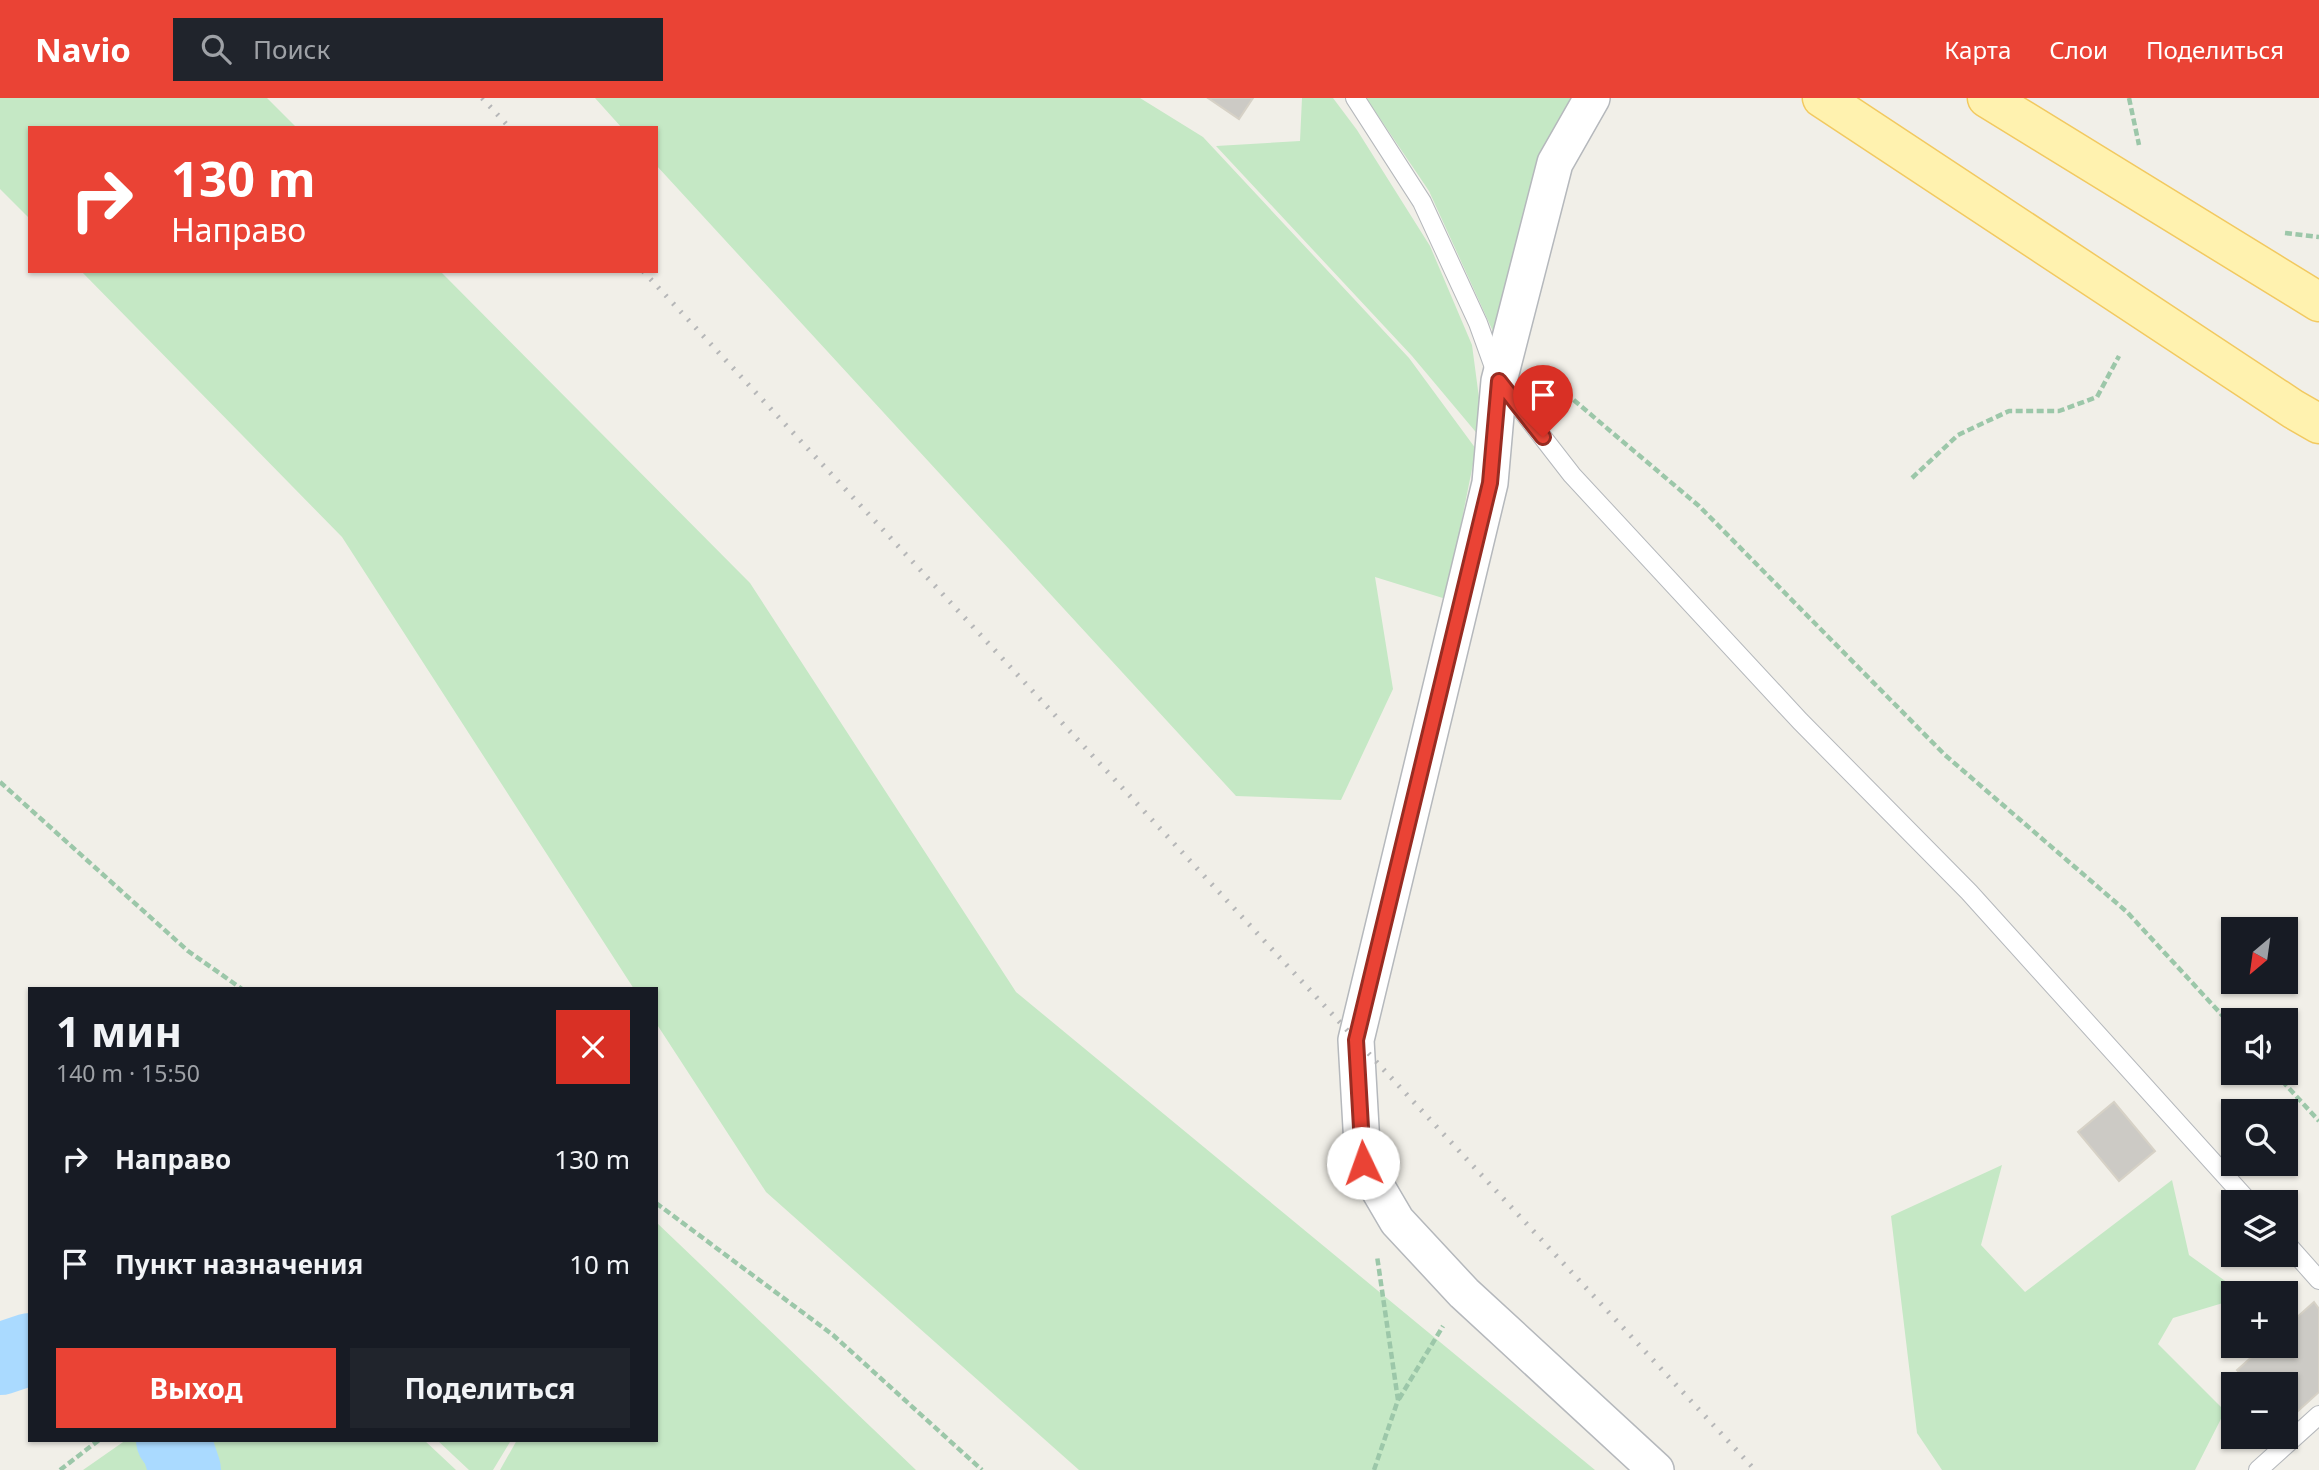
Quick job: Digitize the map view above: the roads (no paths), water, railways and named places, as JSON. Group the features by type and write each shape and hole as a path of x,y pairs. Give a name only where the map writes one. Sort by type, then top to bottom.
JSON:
{"main road":[{"path":"1822,98 2319,424"},
{"path":"1987,98 2319,302"}],"street":[{"path":"1592,98 1555,163 1499,381 1490,483 1356,1040 1363,1163 1397,1221 1464,1293 1656,1470"}],"lane":[{"path":"1356,98 1422,202 1478,323 1499,381 1572,475 1800,721 1969,892 2238,1190"},
{"path":"2298,1256 2319,1280"},
{"path":"2258,1470 2319,1415"}],"waterway":[{"path":"0,1359 28,1350"},
{"path":"174,1442 185,1470"}],"railway":[{"path":"482,98 508,126"},
{"path":"645,273 1755,1470"}]}
